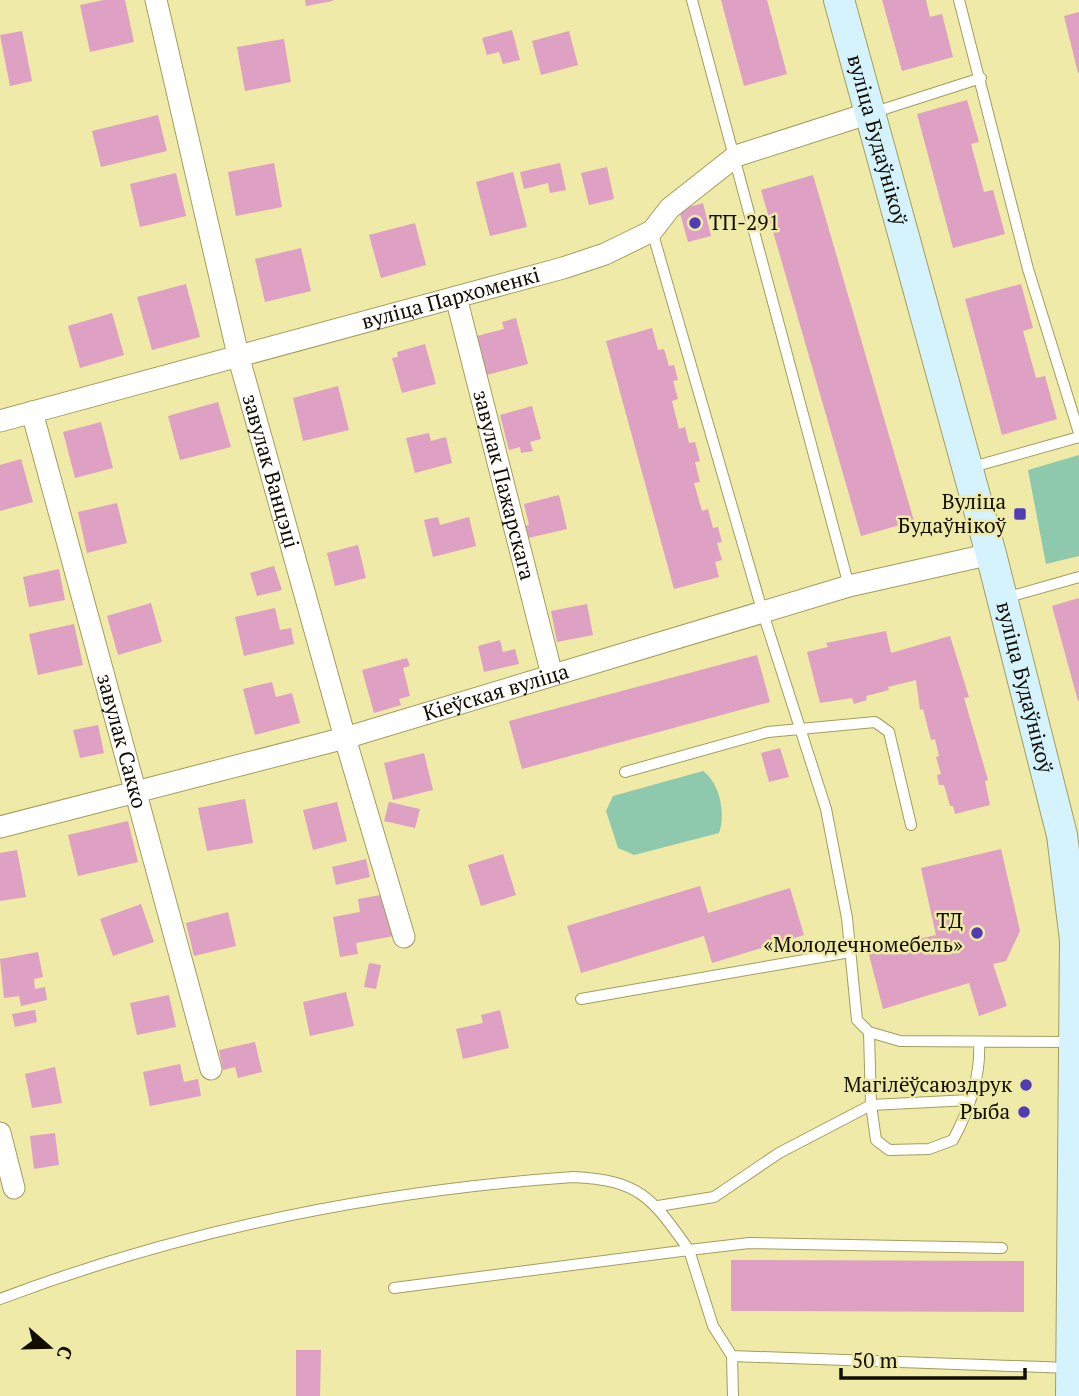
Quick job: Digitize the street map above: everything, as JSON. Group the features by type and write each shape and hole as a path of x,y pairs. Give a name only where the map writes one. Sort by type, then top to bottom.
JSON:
{"main road":[{"name":"вуліца Будаўнікоў","path":"839,0 991,554 1062,835 1074,921 1076,1252 1072,1382"}],"street":[{"name":"завулак Ванцэці","path":"156,0 238,355 345,738 404,937"},
{"name":"вуліца Пархоменкі","path":"0,421 564,268 605,254 652,231 670,208 736,156 870,113"},
{"name":"завулак Пажарскага","path":"456,297 552,675"},
{"name":"завулак Сакко","path":"32,412 133,791 211,1069"},
{"name":"Кіеўская вуліца","path":"0,827 345,738 762,610 849,586 991,554"},
{"path":"0,1133 14,1188"}],"lane":[{"path":"692,0 736,156 849,586"},
{"path":"959,0 1028,269 1079,435 967,469"},
{"path":"870,113 981,78"},
{"path":"652,231 762,610 826,810 847,918 857,1020 869,1032 900,1041 1073,1042"},
{"path":"1002,599 1079,577"},
{"path":"625,772 768,732 875,722 889,733 911,825"},
{"path":"580,999 850,952"},
{"path":"869,1032 871,1105 876,1140 889,1150 906,1152 929,1149 953,1140 970,1100 980,1063 979,1043"},
{"path":"658,1206 714,1197 779,1153 871,1105 970,1100"},
{"path":"0,1299 63,1276 190,1237 399,1194 489,1183 587,1177 635,1188 658,1206 689,1250 713,1326 732,1356 733,1396"},
{"path":"394,1289 749,1243 1002,1248"},
{"path":"732,1356 1072,1382"}],"green space":[{"path":"1079,455 1079,556 1046,564 1028,470"},
{"path":"703,771 714,783 720,799 722,817 719,833 634,855 618,848 606,811 613,796"}],"building":[{"path":"104,0 125,0 134,42 90,52 80,5"},
{"path":"305,0 332,0 333,1 306,6"},
{"path":"721,0 767,0 787,74 744,86"},
{"path":"882,0 926,0 930,17 942,14 953,57 902,71"},
{"path":"1079,12 1079,73 1078,73 1064,16"},
{"path":"512,30 520,60 503,64 499,52 487,55 482,38"},
{"path":"22,31 32,81 10,86 0,35"},
{"path":"569,31 578,65 541,75 532,41"},
{"path":"284,39 291,82 245,91 237,47"},
{"path":"967,100 979,142 971,144 984,192 993,190 1005,234 953,248 917,114"},
{"path":"158,115 167,151 101,167 92,131"},
{"path":"274,163 282,207 236,216 228,172"},
{"path":"560,163 566,190 550,193 548,183 524,189 520,172"},
{"path":"607,167 614,199 589,205 581,173"},
{"path":"513,172 527,227 490,236 476,182"},
{"path":"176,173 186,216 140,227 130,184"},
{"path":"813,175 914,521 861,536 761,190"},
{"name":"ТП-291","path":"703,203 711,236 688,242 679,210"},
{"path":"415,223 426,265 381,278 369,235"},
{"path":"301,248 311,291 265,302 255,259"},
{"path":"186,284 200,337 152,350 137,297"},
{"path":"1021,284 1033,328 1023,331 1036,378 1045,376 1057,419 1002,435 965,299"},
{"path":"112,313 124,355 80,368 68,326"},
{"path":"516,318 528,364 487,375 477,336 504,329 502,322"},
{"path":"652,328 658,350 664,349 669,366 674,365 678,380 673,381 678,399 672,401 679,429 685,427 689,443 695,442 700,461 695,462 700,482 694,483 702,511 708,509 713,528 718,527 722,542 717,543 722,560 715,562 719,577 674,589 606,341"},
{"path":"425,344 436,384 402,393 392,358 398,357 397,352"},
{"path":"338,386 349,430 303,441 293,398"},
{"path":"218,402 231,447 180,460 168,416"},
{"path":"532,406 541,439 530,442 533,451 521,453 520,447 509,450 500,415"},
{"path":"101,422 113,468 75,478 63,432"},
{"path":"429,433 431,441 446,437 452,463 415,473 406,438"},
{"path":"21,459 33,502 0,511 0,465"},
{"path":"559,495 567,529 524,539 521,527 529,525 524,504"},
{"path":"117,503 127,543 87,553 78,512"},
{"path":"438,517 440,525 469,517 476,546 433,557 424,520"},
{"path":"358,545 366,578 335,586 327,553"},
{"path":"274,566 282,590 257,596 250,573"},
{"path":"59,569 65,600 29,607 23,577"},
{"path":"1079,598 1079,701 1078,701 1052,606"},
{"path":"151,603 162,642 118,655 107,616"},
{"path":"587,604 593,635 557,642 551,611"},
{"path":"275,608 280,630 291,628 294,644 244,656 235,617"},
{"path":"74,624 83,665 38,675 29,634"},
{"path":"886,631 891,653 950,636 969,697 964,698 988,780 985,781 990,805 955,814 953,806 950,806 944,785 939,785 937,775 941,774 936,757 939,756 935,739 931,740 923,709 920,710 916,680 888,687 889,690 866,696 867,700 854,704 852,698 820,703 807,652 828,647 826,643"},
{"path":"500,640 503,652 515,649 519,664 484,672 478,646"},
{"path":"757,655 770,702 522,769 509,721"},
{"path":"407,658 410,666 403,668 410,696 399,699 401,705 374,713 362,670"},
{"path":"272,682 276,697 292,693 300,723 255,735 243,689"},
{"path":"98,725 104,753 80,758 73,730"},
{"path":"780,748 789,777 769,782 761,753"},
{"path":"424,753 433,790 393,800 384,763"},
{"path":"245,799 253,843 207,851 198,808"},
{"path":"337,802 347,841 313,850 303,810"},
{"path":"389,802 420,809 415,828 384,821"},
{"path":"128,821 138,862 78,876 68,835"},
{"name":"ТД «Молодечномебель»","path":"1001,849 1020,931 1006,961 993,964 1007,1006 979,1016 969,983 883,1009 868,951 936,935 921,868"},
{"path":"17,850 26,897 0,901 0,853"},
{"path":"503,854 516,895 481,906 468,865"},
{"path":"366,859 370,877 336,885 332,867"},
{"path":"700,886 708,913 790,888 804,935 712,963 704,936 581,973 567,926"},
{"path":"386,894 394,936 356,943 358,954 340,957 333,917 360,912 358,899"},
{"path":"141,904 154,942 113,956 100,919"},
{"path":"228,912 236,946 194,956 186,923"},
{"path":"38,952 43,977 34,979 35,989 45,987 47,1000 21,1006 19,996 4,998 0,959"},
{"path":"369,963 381,965 376,989 364,987"},
{"path":"346,992 354,1026 310,1036 303,1002"},
{"path":"169,995 176,1027 137,1035 130,1003"},
{"path":"35,1010 37,1022 15,1027 12,1014"},
{"path":"500,1010 509,1048 463,1059 456,1029 483,1023 481,1015"},
{"path":"255,1042 262,1072 238,1078 235,1067 223,1070 219,1050"},
{"path":"180,1064 184,1082 198,1079 201,1096 150,1106 143,1072"},
{"path":"55,1067 62,1103 32,1108 25,1074"},
{"path":"55,1133 59,1165 34,1169 30,1136"},
{"path":"731,1260 1024,1261 1024,1312 731,1311"},
{"path":"296,1350 321,1350 320,1396 296,1396"}],"place":[{"name":"ТП-291","path":"695,223"},
{"name":"Вуліца Будаўнікоў","path":"1020,514"},
{"name":"ТД «Молодечномебель»","path":"977,933"},
{"name":"Магілёўсаюздрук","path":"1026,1085"},
{"name":"Рыба","path":"1024,1112"}]}
